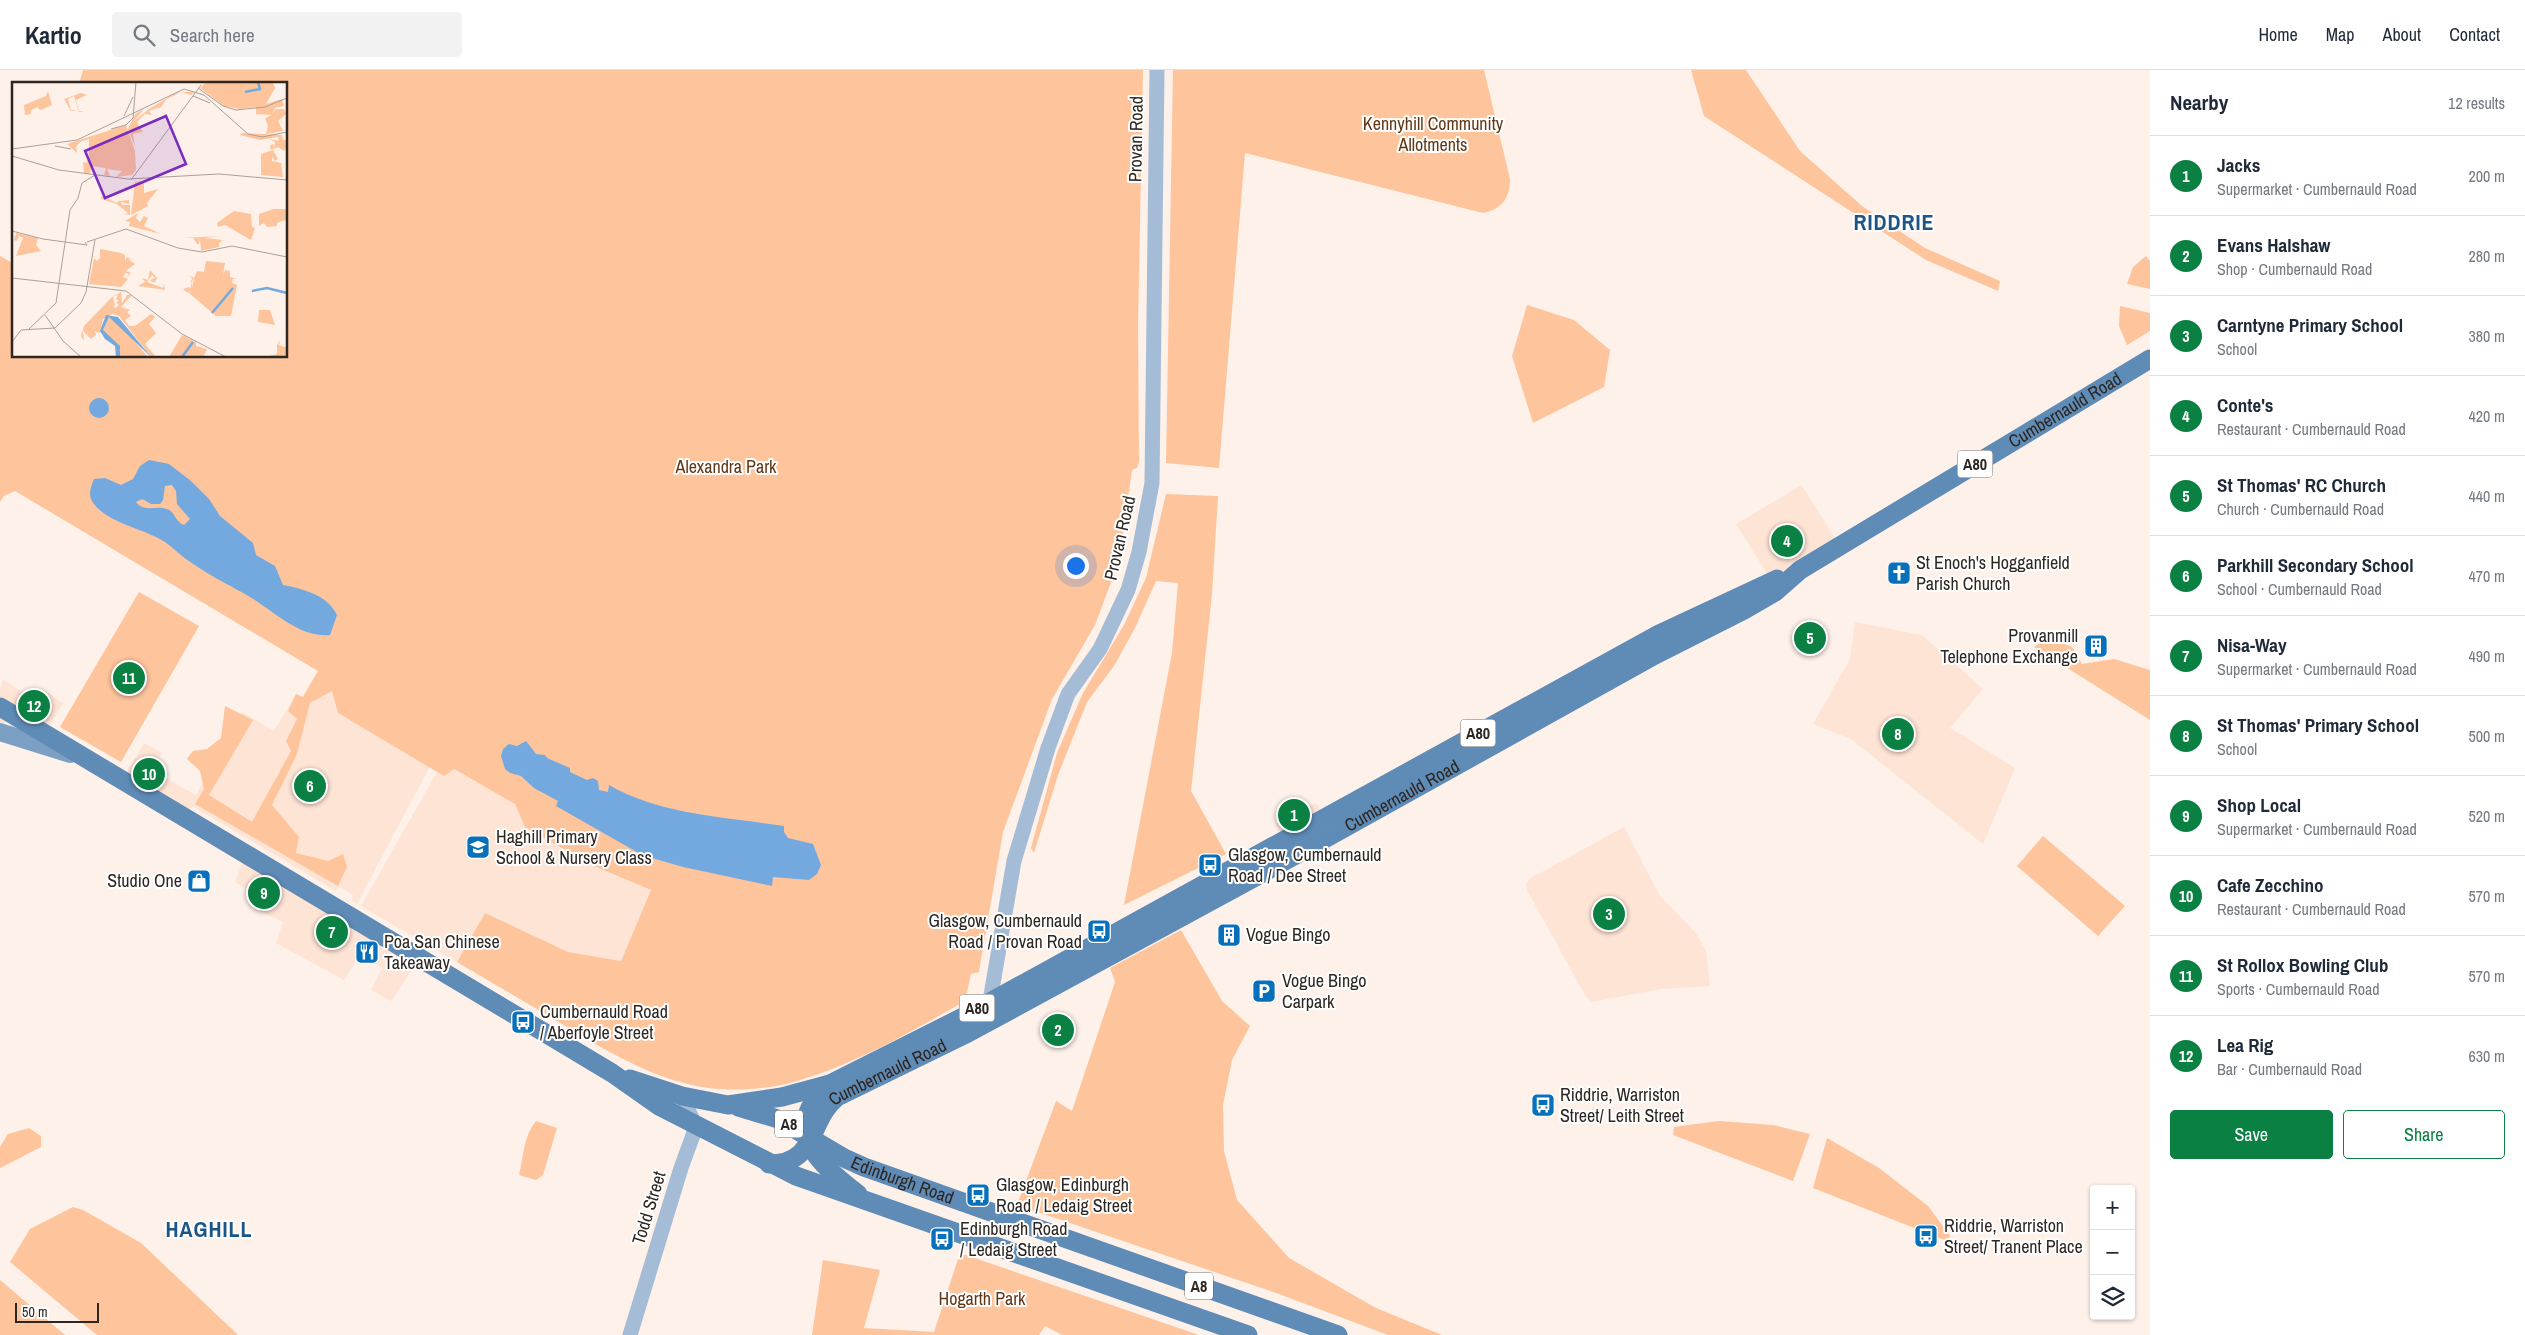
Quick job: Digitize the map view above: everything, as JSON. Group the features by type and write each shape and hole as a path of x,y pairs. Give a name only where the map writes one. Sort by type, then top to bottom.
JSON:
{"main road":[{"name":"Cumbernauld Road","path":"830,1084 899,1050 994,1009 1115,951 1294,856 1655,655 1752,606 1775,592 1800,570 2150,359"},
{"name":"Cumbernauld Road","path":"769,1164 785,1163 794,1159 809,1139 824,1111 837,1097 994,1009 1122,929 1660,634 1770,581 1800,570"},
{"name":"A8","path":"0,707 612,1073 659,1106 769,1164"},
{"path":"0,732 84,758"},
{"name":"A8","path":"612,1073 682,1096 728,1105"},
{"name":"A80","path":"728,1105 782,1097 830,1084"},
{"name":"A80","path":"809,1139 807,1116 811,1104 816,1096 830,1084"},
{"path":"696,1127 728,1105"},
{"name":"Edinburgh Road","path":"728,1105 778,1119 809,1139 864,1167 1338,1335"},
{"path":"809,1139 831,1174 873,1205"},
{"name":"Edinburgh Road","path":"769,1164 873,1205 1014,1252 1248,1335"}],"street":[{"name":"Provan Road","path":"994,1009 1014,861 1048,748 1068,694 1100,649 1128,590 1140,552 1151,492 1154,458 1157,70"},
{"path":"682,1096 689,1107 696,1127"},
{"name":"Todd Street","path":"630,1335 684,1158 696,1127"}],"shaded area":[{"path":"1802,485 1839,545 1775,586 1736,524"},
{"path":"1855,622 1922,635 1983,689 1950,728 2015,768 1983,844 1851,739 1813,724 1850,659"},
{"path":"318,671 351,690 338,713 430,766 357,904 352,901 353,895 339,887 336,891 192,806 183,820 121,783 144,743 162,753 153,771 196,795 242,712 274,731 296,694 302,697"},
{"path":"3,680 38,701 45,691 63,703 44,735 10,714 0,730 0,688"},
{"name":"Haghill Primary School & Nursery Class","path":"453,769 515,804 526,827 594,866 651,890 621,961 568,952 485,913 457,962 361,906 437,772 445,776"},
{"path":"1316,803 1325,819 1286,842 1276,824"},
{"path":"1624,827 1660,896 1695,932 1706,951 1710,986 1661,989 1592,1002 1586,997 1527,890 1526,884 1529,879"},
{"path":"245,856 419,959 391,1001 371,990 382,968 360,954 344,980 276,943 283,922 258,910 263,899 235,882"}],"green space":[{"name":"Alexandra Park","path":"83,70 1143,70 1138,325 1139,462 1137,468 1132,470 1119,561 1095,625 1052,699 1003,832 979,972 971,974 965,1001 856,1059 833,1069 786,1084 761,1088 722,1089 684,1083 652,1072 621,1058 457,962 485,913 568,952 621,961 651,890 594,866 525,827 515,804 454,769 444,776 338,713 332,691 310,703 297,754 272,805 299,837 296,853 328,861 343,854 347,867 338,886 195,804 204,789 200,771 187,759 193,751 207,749 221,738 225,706 253,720 209,795 252,822 291,751 286,741 297,719 288,711 296,694 303,697 318,671 15,491 4,496 0,502 0,256 12,263 12,358 288,358 288,82 80,82"},
{"name":"Kennyhill Community Allotments","path":"1173,70 1484,70 1510,179 1510,186 1504,202 1495,209 1483,213 1245,153 1219,468 1166,463"},
{"path":"1691,70 1746,70 1800,151 1862,206 1925,248 2000,281 1998,291 1926,260 1704,116"},
{"path":"2146,256 2150,261 2150,289 2127,284 2133,267"},
{"path":"1527,305 1574,320 1610,350 1604,387 1533,423 1512,356"},
{"path":"2120,306 2150,313 2150,331 2127,345 2119,326"},
{"path":"1166,494 1218,496 1212,594 1191,791 1226,854 1124,905 1172,653 1178,583 1156,581 1135,628 1114,666 1087,702 1058,775 1034,853 1031,848 1057,753 1083,693 1124,625 1146,578"},
{"path":"139,592 199,626 121,762 60,727"},
{"path":"2048,638 2072,647 2082,664 2114,659 2150,670 2150,720 2034,647"},
{"path":"2043,836 2125,906 2098,936 2017,866"},
{"path":"1181,930 1222,1001 1250,1026 1232,1060 1223,1105 1224,1151 1237,1200 1289,1258 1376,1308 1442,1335 1388,1335 1279,1294 1017,1205 1056,1101 1072,1111 1115,982 1110,968"},
{"path":"536,1121 557,1128 543,1175 536,1180 519,1175 526,1140"},
{"path":"1719,1121 1773,1125 1810,1134 1793,1181 1673,1135 1674,1127"},
{"path":"29,1128 41,1136 41,1147 0,1168 0,1147 8,1134"},
{"path":"1827,1138 1879,1168 1928,1206 1950,1236 1947,1241 1813,1188"},
{"path":"73,1207 83,1210 141,1243 238,1335 97,1335 10,1262 30,1229"},
{"name":"Hogarth Park","path":"960,1253 1199,1335 1062,1335 1045,1326 1039,1335 812,1335 823,1260 880,1270 864,1328 934,1332"},
{"path":"0,1280 65,1335 0,1335"}],"water":[{"path":"95,398 103,398 109,404 109,412 103,418 95,418 89,412 89,404"},
{"path":"149,460 169,464 191,481 209,499 220,516 253,543 256,555 275,566 283,585 307,591 328,602 337,615 330,635 318,635 296,627 255,600 200,569 157,537 116,520 98,509 90,495 94,479 105,478 121,485 133,479 140,466","holes":["172,485 176,491 177,504 190,519 184,525 179,522 170,510 146,508 136,502 142,499 151,504 160,504 163,500 165,486"]},
{"path":"526,741 536,754 545,755 547,758 570,768 570,772 587,780 593,778 598,781 599,790 608,792 609,785 650,803 672,809 784,826 784,832 788,838 813,844 821,865 817,874 809,880 773,877 772,886 683,867 642,855 556,806 558,801 534,788 521,776 510,773 505,769 501,756 503,749 509,744 517,746"}],"place":[{"name":"Conte's","path":"1787,541"},
{"name":"St Enoch's Hogganfield Parish Church","path":"1899,573"},
{"name":"St Thomas' RC Church","path":"1810,638"},
{"name":"Provanmill Telephone Exchange","path":"2096,646"},
{"name":"St Rollox Bowling Club","path":"129,678"},
{"name":"Lea Rig","path":"34,706"},
{"name":"St Thomas' Primary School","path":"1898,734"},
{"name":"Cafe Zecchino","path":"149,774"},
{"name":"Parkhill Secondary School","path":"310,786"},
{"name":"Jacks","path":"1294,815"},
{"name":"Haghill Primary School & Nursery Class","path":"478,847"},
{"name":"Glasgow, Cumbernauld Road / Dee Street","path":"1210,865"},
{"name":"Studio One","path":"199,881"},
{"name":"Shop Local","path":"264,893"},
{"name":"Carntyne Primary School","path":"1609,914"},
{"name":"Glasgow, Cumbernauld Road / Provan Road","path":"1099,931"},
{"name":"Nisa-Way","path":"332,932"},
{"name":"Vogue Bingo","path":"1229,935"},
{"name":"Poa San Chinese Takeaway","path":"367,952"},
{"name":"Vogue Bingo Carpark","path":"1264,991"},
{"name":"Cumbernauld Road / Aberfoyle Street","path":"523,1022"},
{"name":"Evans Halshaw","path":"1058,1030"},
{"name":"Riddrie, Warriston Street/ Leith Street","path":"1543,1105"},
{"name":"Glasgow, Edinburgh Road / Ledaig Street","path":"978,1195"},
{"name":"Riddrie, Warriston Street/ Tranent Place","path":"1926,1236"},
{"name":"Edinburgh Road / Ledaig Street","path":"942,1239"}],"district":[{"name":"RIDDRIE","path":"1894,222"},
{"name":"HAGHILL","path":"209,1229"}]}
